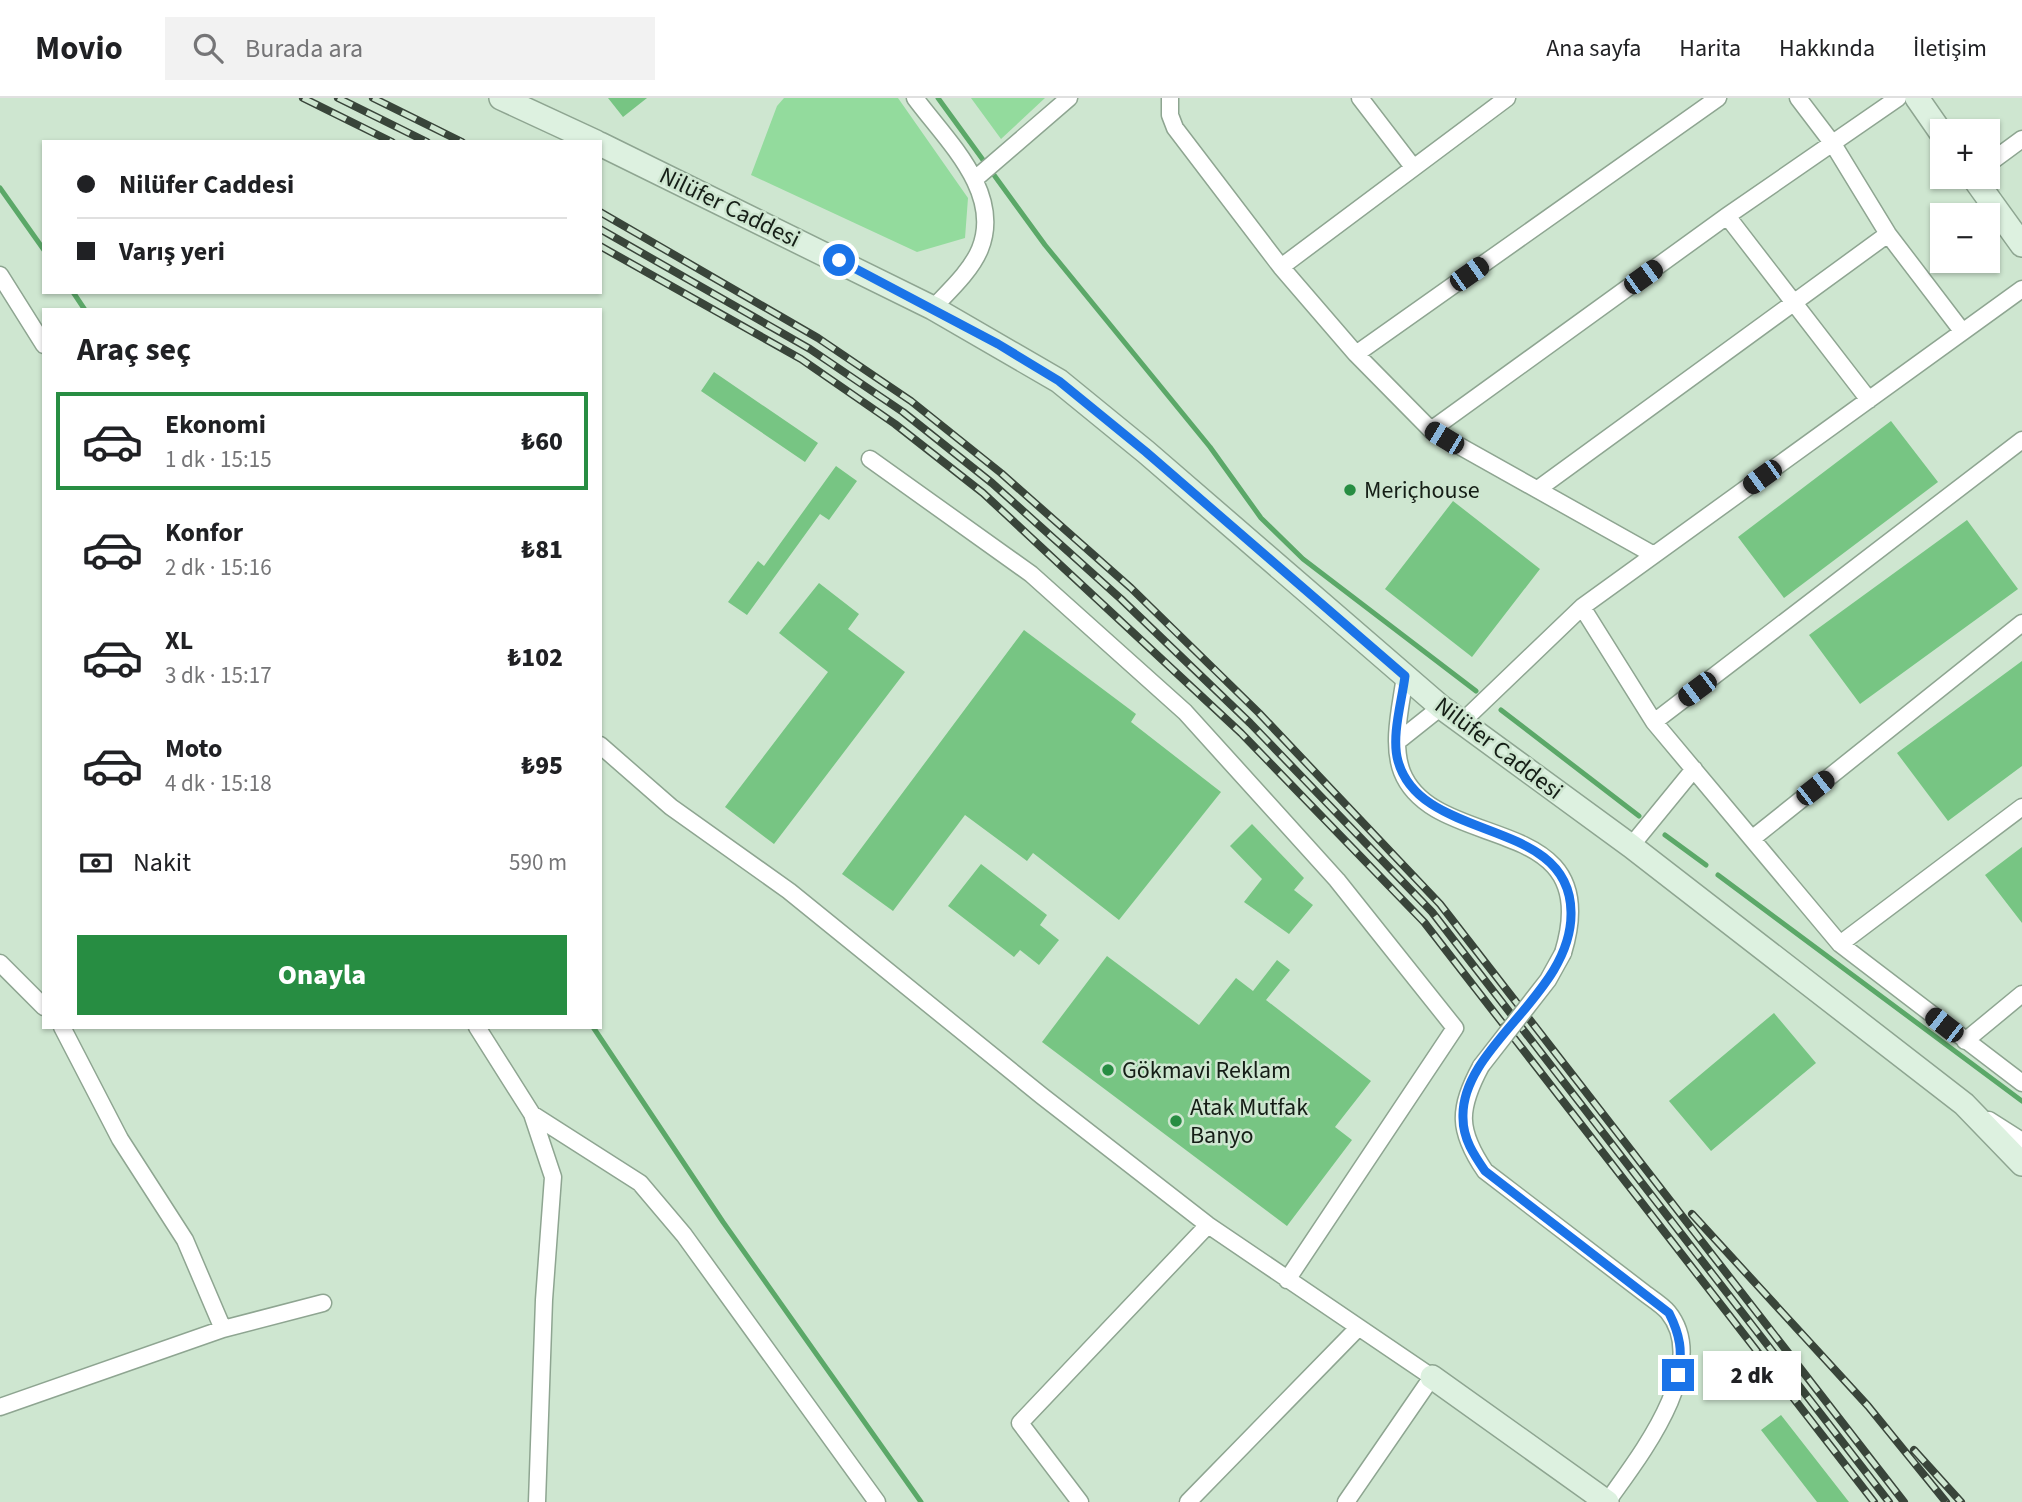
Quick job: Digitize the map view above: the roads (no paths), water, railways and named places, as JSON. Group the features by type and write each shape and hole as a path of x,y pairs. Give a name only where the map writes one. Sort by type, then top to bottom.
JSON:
{"main road":[{"name":"Nilüfer Caddesi","path":"501,98 592,140"},
{"path":"1917,98 1932,119"},
{"name":"Nilüfer Caddesi","path":"602,145 933,308 1059,381 1146,452 1441,707 1631,846 1964,1104 2022,1164"},
{"path":"1982,189 2022,245"},
{"path":"1432,1377 1607,1502"}],"street":[{"path":"915,98 975,180 987,209 980,249 933,308"},
{"path":"975,180 1069,98"},
{"path":"1170,98 1170,115 1175,128 1280,267 1356,354 1431,430 1654,555"},
{"path":"1360,98 1413,167"},
{"path":"1356,354 1718,98"},
{"path":"1798,98 1833,144 1888,234 1962,331"},
{"path":"1431,430 1727,216 1898,98"},
{"path":"1280,267 1499,100"},
{"path":"2000,155 2022,139"},
{"path":"1727,216 1869,400"},
{"path":"1538,489 1888,234"},
{"path":"0,275 42,342"},
{"path":"1462,722 1582,607 2022,289"},
{"path":"1654,722 2022,440"},
{"path":"870,459 1031,574 1185,712 1337,880 1455,1028 1287,1280"},
{"path":"1582,607 1654,722 1840,944 2022,1083"},
{"path":"1753,838 2022,623"},
{"path":"1405,676 1397,742 1397,757 1403,775 1429,803 1448,815 1516,840 1557,870 1568,890 1571,909 1570,930 1563,953 1548,980 1481,1066 1467,1093 1462,1118 1469,1147 1485,1171 1669,1313 1680,1335 1682,1358 1674,1392 1658,1425 1607,1502"},
{"path":"1397,742 1441,707"},
{"path":"602,747 671,807 789,891 1042,1096 1208,1225 1432,1377 1346,1502"},
{"path":"1631,846 1694,769"},
{"path":"1840,944 2022,807"},
{"path":"0,962 42,1005"},
{"path":"1965,1041 2022,995"},
{"path":"63,1029 120,1139 186,1240 223,1329"},
{"path":"478,1029 532,1114 553,1177 544,1300 537,1502"},
{"path":"1964,1104 2022,1142"},
{"path":"532,1114 640,1183 684,1235 877,1502"},
{"path":"1080,1502 1020,1423 1208,1225"},
{"path":"0,1407 223,1329 323,1303"},
{"path":"1188,1502 1357,1328"}],"waterway":[{"path":"938,98 1045,245 1210,447 1261,518 1303,559 1476,691"},
{"path":"0,188 42,247"},
{"path":"74,294 84,308"},
{"path":"1501,710 1639,816"},
{"path":"1665,835 1706,865"},
{"path":"1718,875 2022,1101"},
{"path":"594,1029 723,1222 921,1502"}],"railway":[{"path":"303,98 388,140"},
{"path":"338,98 423,140"},
{"path":"373,98 458,140"},
{"path":"602,213 818,338 911,401 1001,473 1131,588 1259,713 1440,904 1904,1502"},
{"path":"602,230 810,349 903,412 992,483 1121,599 1250,723 1432,912 1889,1502"},
{"path":"602,247 801,359 895,424 983,493 1241,733 1424,922 1874,1502"},
{"path":"1692,1214 1868,1406 1946,1502"},
{"path":"1914,1450 1961,1502"}],"place":[{"name":"Meriçhouse","path":"1350,490"},
{"name":"Gökmavi Reklam","path":"1108,1070"},
{"name":"Atak Mutfak Banyo","path":"1176,1121"}]}
